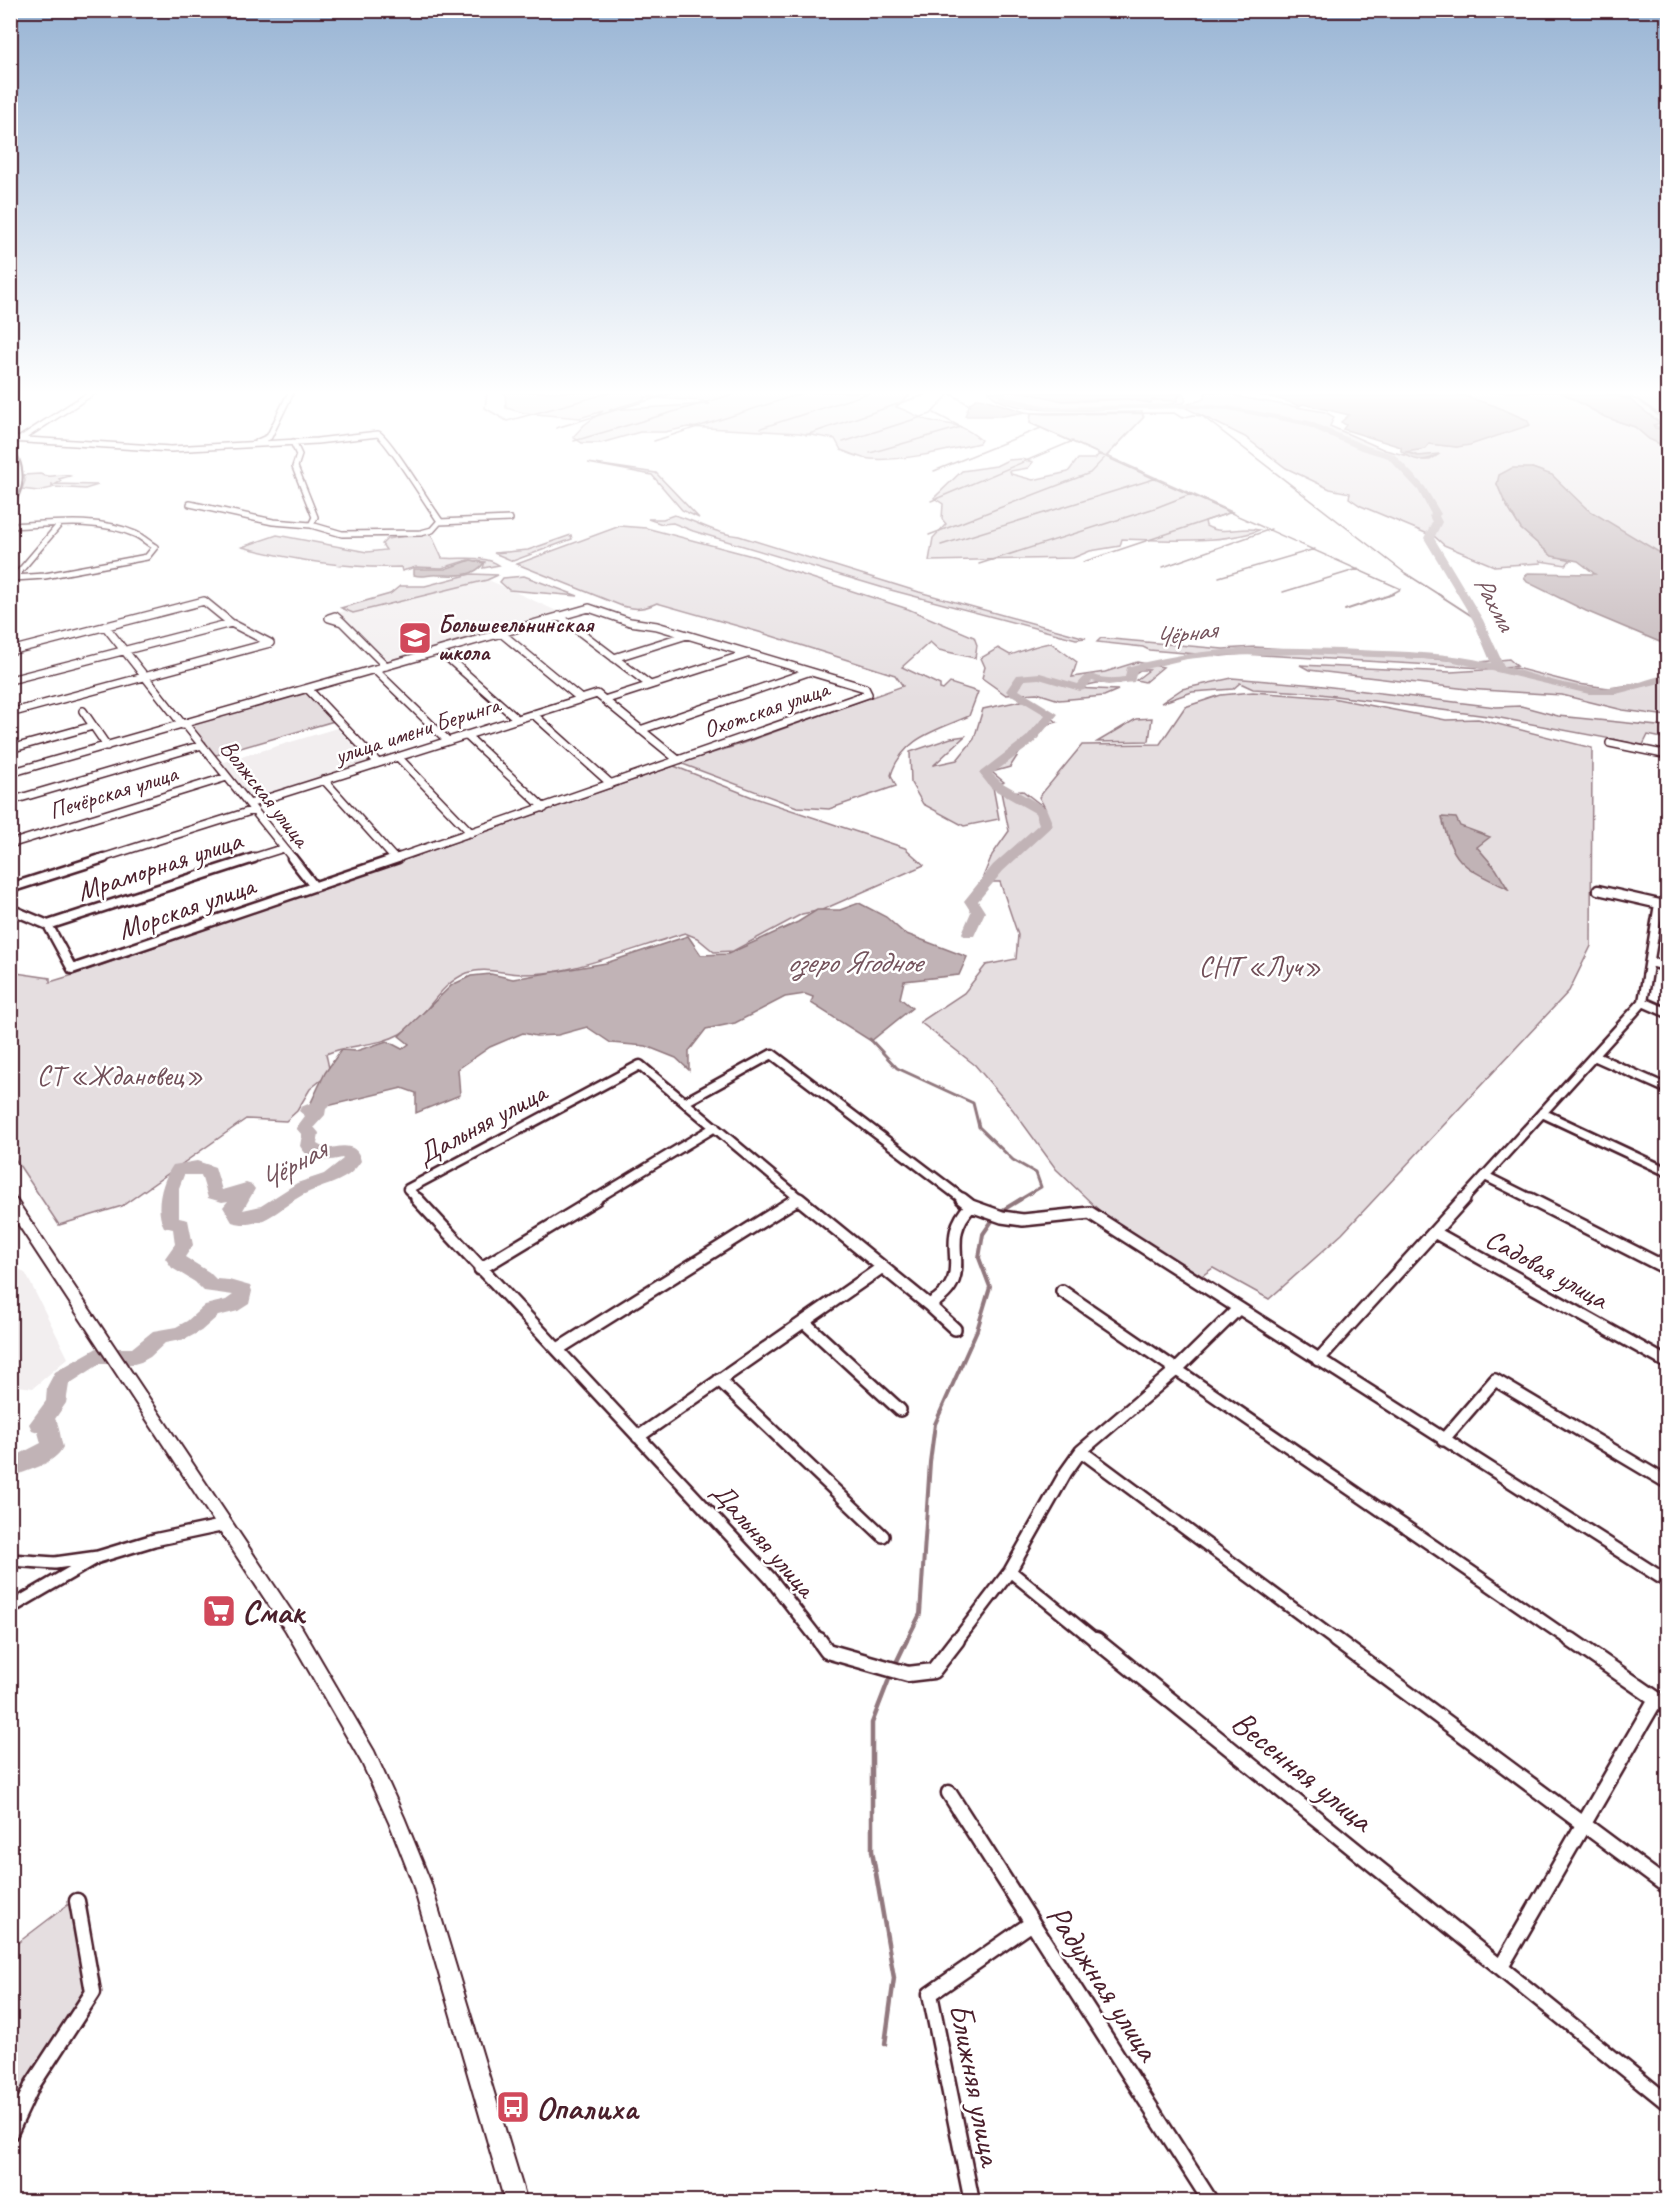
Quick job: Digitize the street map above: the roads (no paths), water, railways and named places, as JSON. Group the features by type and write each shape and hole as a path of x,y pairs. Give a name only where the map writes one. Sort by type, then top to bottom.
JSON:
{"main road":[{"path":"10,1201 292,1626 348,1719 398,1823 421,1881 516,2202"}],"street":[{"path":"306,495 315,517 311,525"},
{"path":"423,495 439,523"},
{"path":"190,504 273,522 311,525 342,534 403,534 432,530 439,523 510,519"},
{"path":"10,526 105,524 138,535 154,547 147,557 45,576 14,578 59,525"},
{"path":"10,651 204,601 231,623 270,643 10,713"},
{"path":"10,773 590,608 630,622 657,626 809,672"},
{"path":"559,616 650,685"},
{"path":"342,622 387,666"},
{"path":"10,680 231,623"},
{"name":"Волжская улица","path":"105,626 314,886"},
{"path":"501,633 581,699"},
{"path":"614,658 687,635"},
{"path":"440,651 517,719"},
{"path":"604,700 748,653"},
{"path":"375,670 448,741"},
{"path":"640,729 809,672"},
{"name":"Охотская улица","path":"471,833 868,694 865,688 809,672"},
{"path":"308,689 378,763"},
{"name":"улица имени Беринга","path":"10,888 324,780 466,735 597,694 604,700"},
{"path":"604,700 678,760"},
{"path":"83,711 107,746"},
{"path":"533,714 612,784"},
{"path":"10,749 93,726"},
{"path":"466,735 544,808"},
{"path":"1610,743 1668,755"},
{"path":"10,801 202,745"},
{"path":"398,757 471,833"},
{"name":"Печёрская улица","path":"10,844 227,777"},
{"path":"324,780 394,859"},
{"name":"Морская улица","path":"48,925 72,969 471,833"},
{"name":"Мраморная улица","path":"48,925 284,848"},
{"path":"1598,890 1664,905 1643,1002 1668,1013"},
{"path":"10,909 48,925"},
{"path":"1650,962 1668,966"},
{"name":"Садовая улица","path":"1318,1360 1643,1002"},
{"path":"685,1102 772,1054 970,1206 997,1216 1023,1220 1090,1213 1668,1582"},
{"path":"1594,1056 1668,1089"},
{"name":"Дальняя улица","path":"955,1329 640,1065 408,1189 770,1578 827,1651 908,1674 933,1671 1010,1571"},
{"path":"1542,1113 1668,1172"},
{"path":"480,1269 714,1127"},
{"name":"Садовая улица","path":"1485,1176 1668,1269"},
{"path":"558,1349 798,1198"},
{"path":"929,1305 945,1298 953,1287 956,1270 955,1230 960,1217 970,1206"},
{"name":"Садовая улица","path":"1434,1232 1668,1363"},
{"path":"638,1437 881,1268"},
{"path":"1062,1291 1662,1703 1585,1824 1501,1966"},
{"path":"1010,1571 1066,1472 1081,1451 1177,1369 1238,1309"},
{"path":"804,1322 900,1410"},
{"path":"719,1380 883,1536"},
{"path":"1443,1440 1495,1380 1668,1483"},
{"path":"1081,1451 1668,1887"},
{"path":"10,1560 55,1563 98,1557 154,1540 225,1525"},
{"path":"10,1608 98,1557"},
{"name":"Весенняя улица","path":"1010,1571 1668,2103"},
{"name":"Радужная улица","path":"949,1793 1211,2202"},
{"path":"10,2133 33,2084 93,1992 77,1901"},
{"name":"Ближняя улица","path":"972,2202 930,1994 1032,1923"}],"water":[{"path":"1502,495 1573,495 1587,509 1667,557 1667,645 1586,611 1527,582 1524,578 1528,573 1595,574 1578,561 1552,556 1521,529"},
{"path":"471,560 484,563 475,571 463,575 414,575 414,569 445,569"},
{"path":"1442,817 1456,818 1460,826 1490,837 1477,847 1496,869 1508,889 1463,864 1451,846"},
{"name":"озеро Ягодное","path":"859,903 886,917 904,933 967,957 959,975 904,981 900,998 912,1008 871,1041 811,1003 813,997 805,994 785,997 735,1023 706,1029 689,1051 689,1070 676,1058 646,1046 611,1043 587,1027 558,1035 536,1036 523,1033 490,1047 458,1069 460,1095 416,1113 416,1093 402,1088 307,1111 325,1073 341,1050 356,1051 387,1041 402,1049 409,1044 399,1036 452,985 471,976 491,974 513,979 606,963 688,936 701,955 728,954 798,922 817,910 840,910"}],"waterway":[{"path":"931,501 945,495"},
{"path":"929,535 1032,495"},
{"path":"941,545 1101,495"},
{"path":"979,564 1155,508 1188,495"},
{"path":"1191,495 1230,513"},
{"path":"1304,495 1405,573 1441,596"},
{"name":"Рахма","path":"1425,495 1436,514 1434,516 1437,522 1429,538 1478,620 1499,668"},
{"path":"1083,562 1230,513"},
{"path":"1230,513 1269,530"},
{"path":"1163,567 1269,530"},
{"path":"1269,530 1313,550"},
{"path":"1219,577 1313,550"},
{"path":"1313,550 1357,569"},
{"path":"1283,592 1357,569"},
{"path":"1357,569 1401,589 1390,595"},
{"path":"1438,594 1478,620"},
{"path":"1345,610 1390,595"},
{"name":"Чёрная","path":"969,933 978,912 971,901 998,868 1046,825 1041,811 996,785 985,773 1030,740 1052,714 1012,691 1021,677 1040,676 1080,688 1089,677 1108,682 1130,680 1131,669 1159,661 1244,650 1302,650 1446,657 1589,690 1616,691 1668,677"},
{"path":"870,1039 897,1068 973,1103 979,1127 1013,1160 1036,1173 1041,1187 1019,1200"},
{"name":"Чёрная","path":"10,1468 35,1458 53,1447 48,1434 49,1425 39,1424 56,1403 57,1387 62,1378 97,1356 134,1356 143,1352 160,1336 179,1334 194,1326 212,1310 231,1306 242,1299 243,1291 211,1286 174,1258 184,1245 182,1225 170,1222 170,1188 179,1169 197,1167 209,1171 214,1194 222,1196 246,1189 244,1196 232,1207 238,1217 268,1211 304,1187 330,1178 352,1161 351,1155 345,1151 323,1156 308,1146 311,1133 304,1128 319,1111 307,1111 325,1103"},
{"path":"998,1213 1021,1199"},
{"path":"907,1640 920,1614 930,1462 935,1424 977,1330 990,1287 979,1258 983,1234 994,1218"},
{"path":"895,1665 907,1640"},
{"path":"885,2044 894,1978 872,1851 872,1723 891,1674"}],"place":[{"name":"Большеельнинская школа","path":"415,638"},
{"name":"Смак","path":"219,1611"},
{"name":"Опалиха","path":"513,2107"}],"park label":[{"name":"СНТ «Луч»","path":"1260,966"},
{"name":"СТ «Ждановец»","path":"120,1075"}]}
